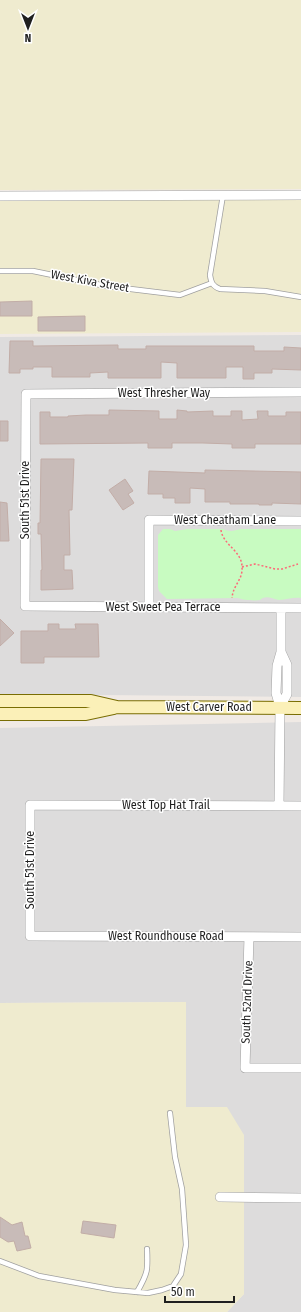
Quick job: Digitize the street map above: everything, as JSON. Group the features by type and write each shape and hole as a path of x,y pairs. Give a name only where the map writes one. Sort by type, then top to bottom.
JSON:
{"street":[{"path":"0,196 301,195"},
{"name":"West Thresher Way","path":"26,394 301,392"},
{"name":"South 51st Drive","path":"24,606 26,394"},
{"name":"West Cheatham Lane","path":"149,607 149,520 301,521"},
{"name":"West Sweet Pea Terrace","path":"24,606 301,608"},
{"path":"279,806 280,708 276,693 277,666 281,652 281,608"},
{"name":"West Carver Road","path":"0,701 91,701 117,707 301,708"},
{"name":"West Carver Road","path":"0,714 86,714 117,707"},
{"name":"South 51st Drive","path":"30,805 30,936"},
{"name":"West Top Hat Trail","path":"30,805 301,806"},
{"name":"West Roundhouse Road","path":"30,936 301,937"},
{"name":"South 52nd Drive","path":"250,937 245,1068 301,1068"},
{"path":"220,1197 301,1198"}],"lane":[{"path":"223,195 210,275 214,287 220,289 265,291 301,297"},
{"name":"West Kiva Street","path":"0,271 33,271 106,286 180,295 212,283"},
{"path":"0,1261 39,1276 115,1290 148,1293 173,1286 180,1274 186,1245 182,1189 175,1158 170,1113"},
{"path":"137,1292 148,1268 147,1249"}],"path":[{"path":"219,520 221,533 224,539 238,553 242,564 240,580 235,585 233,591 231,608"},
{"path":"242,567 255,564 275,569 282,569 298,564"}],"shaded area":[{"path":"0,0 301,0 301,189 0,190"},
{"path":"301,191 301,332 0,334 0,193"},
{"path":"301,335 301,697 0,694 0,337"},
{"path":"301,722 301,1312 227,1312 244,1294 227,1107 186,1107 186,1002 0,1003 0,728"},
{"path":"186,1002 186,1107 227,1107 244,1135 244,1294 227,1312 0,1312 0,1003"}],"green space":[{"path":"163,529 175,531 188,529 223,529 232,531 240,529 301,529 301,598 279,600 267,597 260,600 246,600 238,598 167,599 159,591 158,587 158,535"}],"building":[{"path":"32,301 32,316 0,316 0,302"},
{"path":"85,316 85,331 38,331 38,317"},
{"path":"10,341 33,341 33,346 118,345 118,349 146,349 146,346 254,346 254,351 284,351 284,347 301,348 301,370 272,369 272,373 254,373 254,379 243,379 243,367 226,367 226,378 177,378 177,363 161,362 161,378 108,378 108,372 90,373 90,377 52,377 52,367 33,367 33,369 20,369 20,373 9,373"},
{"path":"109,410 159,411 159,419 177,419 177,410 187,412 213,411 213,416 231,416 231,411 242,411 242,420 258,419 257,411 268,411 268,416 286,416 286,412 301,412 301,444 255,444 255,448 232,448 232,444 172,443 172,448 148,448 148,443 40,444 40,412 50,412 50,417 68,417 109,415"},
{"path":"0,421 8,421 8,441 0,441"},
{"path":"41,459 74,459 72,510 69,510 70,555 64,555 64,570 72,570 73,589 41,590 41,534 38,534 38,523 40,523"},
{"path":"205,470 301,472 301,504 272,503 272,505 259,505 230,504 230,502 205,502 205,489 190,488 190,503 175,503 175,498 163,498 163,494 148,494 149,471 205,473"},
{"path":"125,479 133,491 128,494 134,503 123,510 109,490"},
{"path":"0,502 7,503 9,541 0,541"},
{"path":"0,619 14,633 0,646"},
{"path":"48,624 59,624 59,629 76,629 75,624 98,624 99,657 44,657 44,663 21,663 21,631 48,631"},
{"path":"0,1217 12,1225 22,1222 25,1236 28,1236 31,1248 17,1251 14,1241 8,1242 0,1237"},
{"path":"83,1221 116,1225 114,1238 81,1233"}]}
